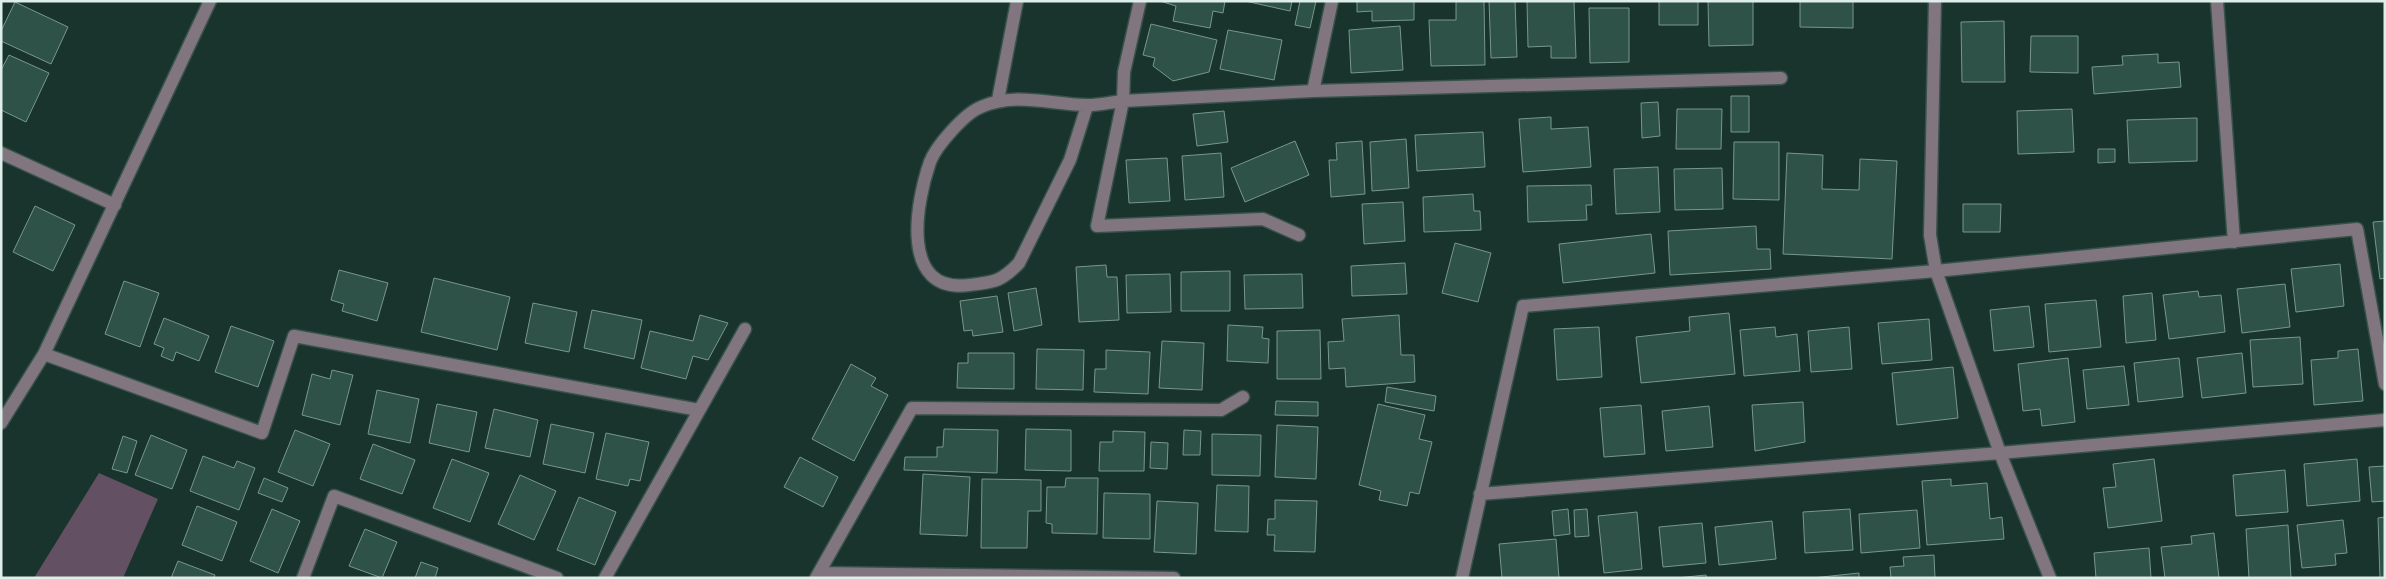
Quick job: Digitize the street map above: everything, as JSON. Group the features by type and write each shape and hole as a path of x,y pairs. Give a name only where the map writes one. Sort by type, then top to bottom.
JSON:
{"street":[{"path":"1,423 44,354 210,1"},
{"path":"998,100 1016,1"},
{"path":"1140,1 1124,72 1123,101 1097,226 1263,219 1299,235"},
{"path":"1313,91 1332,1"},
{"path":"1935,1 1930,235 1936,271 2000,453 2050,578"},
{"path":"2217,1 2234,242"},
{"path":"1087,106 1070,160 1019,263 1001,280 962,286 940,282 926,270 919,257 917,222 930,161 943,141 964,119 978,107 998,100 1021,98 1087,106 1123,101 1313,91 1781,78"},
{"path":"1,153 115,205"},
{"path":"1462,578 1523,306 1936,271 2357,229 2385,384"},
{"path":"604,578 745,328"},
{"path":"44,354 262,433 294,336 699,410"},
{"path":"1174,578 818,575 912,408 1221,410 1243,397"},
{"path":"1480,494 2000,453 2385,420"},
{"path":"303,578 334,496 557,578"}],"shaded area":[{"path":"99,473 158,499 123,578 34,578"}],"building":[{"path":"1160,1 1225,1 1223,13 1213,11 1210,28 1173,21 1176,6"},
{"path":"1245,1 1292,1 1290,11"},
{"path":"1300,1 1316,1 1310,28 1295,25"},
{"path":"1357,1 1414,1 1414,20 1372,21 1372,11 1357,12"},
{"path":"1456,1 1484,1 1485,65 1431,66 1429,20 1456,20"},
{"path":"1489,1 1515,1 1517,57 1491,58"},
{"path":"1527,1 1574,1 1576,58 1551,58 1551,46 1528,47"},
{"path":"1659,1 1698,1 1698,25 1659,25"},
{"path":"1708,1 1753,1 1753,45 1709,46"},
{"path":"1800,1 1853,1 1853,28 1800,27"},
{"path":"15,2 68,27 51,64 1,41 1,31"},
{"path":"1589,8 1629,8 1629,62 1590,63"},
{"path":"2004,21 2005,82 1962,82 1961,22"},
{"path":"1151,24 1217,40 1209,72 1173,81 1153,66 1155,58 1143,55"},
{"path":"1400,26 1403,70 1351,73 1349,30"},
{"path":"1228,30 1282,40 1274,80 1220,69"},
{"path":"2031,36 2078,36 2078,73 2030,72"},
{"path":"2158,54 2158,63 2179,62 2181,87 2094,94 2092,67 2123,65 2122,56"},
{"path":"9,55 49,73 26,122 1,110 1,70"},
{"path":"1731,96 1749,96 1749,132 1731,132"},
{"path":"1658,102 1660,136 1642,138 1641,103"},
{"path":"1677,109 1722,109 1721,149 1676,149"},
{"path":"2072,109 2074,152 2018,154 2017,111"},
{"path":"1224,111 1228,142 1197,146 1193,114"},
{"path":"1551,117 1551,129 1588,127 1591,167 1523,172 1519,119"},
{"path":"2197,118 2197,161 2129,163 2127,120"},
{"path":"1483,132 1485,167 1417,171 1415,135"},
{"path":"1406,139 1409,188 1372,191 1370,142"},
{"path":"1295,141 1309,175 1245,202 1231,168"},
{"path":"1362,141 1365,194 1331,197 1329,160 1337,160 1336,143"},
{"path":"1734,142 1779,142 1779,200 1733,199"},
{"path":"2098,149 2115,149 2115,162 2098,163"},
{"path":"1221,153 1224,197 1185,200 1182,156"},
{"path":"1787,153 1823,155 1822,189 1859,190 1860,159 1897,161 1892,259 1783,254"},
{"path":"1167,158 1170,201 1129,203 1126,160"},
{"path":"1658,167 1660,212 1616,214 1614,169"},
{"path":"1722,168 1723,209 1675,210 1674,169"},
{"path":"1591,185 1592,205 1586,205 1587,220 1528,222 1527,186"},
{"path":"1473,194 1474,211 1480,211 1481,230 1424,232 1423,197"},
{"path":"1403,202 1405,241 1364,244 1362,204"},
{"path":"1963,204 2001,204 2000,232 1963,232"},
{"path":"35,206 75,225 53,271 13,252"},
{"path":"2385,221 2385,278 2380,279 2373,222"},
{"path":"1756,226 1757,249 1770,249 1771,269 1670,275 1668,231"},
{"path":"1651,234 1655,273 1563,283 1559,244"},
{"path":"1455,243 1491,253 1478,302 1442,293"},
{"path":"1405,263 1407,294 1352,296 1351,266"},
{"path":"2340,264 2344,306 2296,312 2291,269"},
{"path":"1106,265 1107,277 1117,277 1119,320 1079,322 1076,267"},
{"path":"339,270 388,283 377,321 342,311 344,304 331,300"},
{"path":"1230,271 1230,311 1181,311 1181,272"},
{"path":"1170,274 1171,312 1127,313 1126,275"},
{"path":"1302,274 1303,308 1245,309 1244,275"},
{"path":"434,278 510,297 497,350 421,332"},
{"path":"124,281 159,293 140,347 105,334"},
{"path":"2285,284 2290,327 2242,333 2237,289"},
{"path":"1036,288 1042,325 1014,331 1008,293"},
{"path":"2198,291 2199,297 2221,295 2225,332 2169,339 2163,295"},
{"path":"2152,293 2156,340 2126,343 2123,296"},
{"path":"997,296 1003,332 973,336 972,330 964,331 960,301"},
{"path":"2096,300 2101,347 2049,352 2045,304"},
{"path":"533,303 577,312 569,352 525,343"},
{"path":"2029,306 2034,347 1994,351 1990,310"},
{"path":"592,310 642,320 634,359 584,348"},
{"path":"1729,313 1735,374 1641,383 1636,337 1690,331 1689,317"},
{"path":"700,315 728,323 708,360 693,356 686,379 641,368 650,331 693,341"},
{"path":"1399,315 1401,355 1414,355 1415,382 1346,387 1345,368 1329,369 1328,342 1344,341 1342,319"},
{"path":"164,318 209,336 199,361 176,352 173,361 161,356 164,348 154,344"},
{"path":"1929,319 1932,360 1882,364 1878,323"},
{"path":"1228,325 1263,327 1262,338 1269,339 1268,363 1227,361"},
{"path":"231,326 274,341 258,387 215,372"},
{"path":"1599,327 1602,377 1557,380 1554,329"},
{"path":"1775,327 1776,337 1797,334 1800,371 1744,376 1740,330"},
{"path":"1849,327 1852,369 1811,372 1808,331"},
{"path":"1320,330 1321,379 1277,379 1277,331"},
{"path":"2300,337 2303,384 2253,387 2250,340"},
{"path":"1162,341 1204,343 1202,390 1159,388"},
{"path":"1037,349 1084,350 1083,390 1036,389"},
{"path":"2358,349 2363,401 2314,405 2311,360 2338,358 2338,351"},
{"path":"1106,350 1150,352 1148,394 1094,392 1095,369 1106,369"},
{"path":"968,353 1014,353 1014,389 957,388 958,363 968,363"},
{"path":"2242,353 2246,393 2202,398 2197,358"},
{"path":"2068,358 2075,422 2042,426 2040,409 2023,411 2018,364"},
{"path":"2179,358 2183,397 2138,402 2134,363"},
{"path":"851,364 876,378 871,386 888,395 854,461 812,439"},
{"path":"2124,366 2129,405 2087,409 2083,370"},
{"path":"1953,367 1958,418 1897,425 1892,373"},
{"path":"332,370 353,375 340,425 302,415 312,374 330,379"},
{"path":"1387,387 1436,396 1434,411 1385,402"},
{"path":"377,390 419,399 410,443 368,434"},
{"path":"1276,401 1318,402 1318,416 1275,415"},
{"path":"1803,402 1805,442 1755,451 1752,405"},
{"path":"437,404 477,412 469,452 429,443"},
{"path":"1378,404 1425,415 1419,439 1432,442 1419,494 1410,492 1407,506 1379,500 1381,491 1359,485"},
{"path":"1641,405 1645,454 1604,457 1600,408"},
{"path":"1709,406 1713,447 1666,451 1662,411"},
{"path":"494,409 538,420 530,457 485,448"},
{"path":"551,424 594,433 585,473 543,464"},
{"path":"1277,425 1318,427 1316,479 1275,477"},
{"path":"944,429 998,430 997,473 904,470 905,457 937,457 937,447 943,447"},
{"path":"1026,429 1071,430 1071,471 1025,470"},
{"path":"295,430 330,444 313,486 278,472"},
{"path":"1184,430 1201,431 1200,455 1183,455"},
{"path":"1113,431 1145,432 1144,471 1099,471 1100,442 1113,442"},
{"path":"606,433 649,442 640,481 630,479 628,486 596,479"},
{"path":"1212,434 1261,435 1260,476 1212,475"},
{"path":"151,435 187,450 172,489 135,475"},
{"path":"123,436 137,441 127,473 112,469"},
{"path":"1151,442 1168,443 1167,469 1150,468"},
{"path":"373,444 415,460 402,494 360,479"},
{"path":"203,456 234,468 237,461 255,468 239,510 190,491"},
{"path":"800,457 838,477 823,507 784,487"},
{"path":"452,459 489,473 470,522 433,508"},
{"path":"2154,459 2162,521 2108,528 2103,488 2116,487 2113,464"},
{"path":"2357,459 2360,501 2307,506 2304,464"},
{"path":"2385,466 2385,501 2372,502 2369,467"},
{"path":"2285,470 2288,512 2236,516 2233,475"},
{"path":"923,474 970,477 967,536 920,534"},
{"path":"520,475 556,491 534,540 498,524"},
{"path":"264,478 288,488 282,502 258,493"},
{"path":"1066,478 1098,478 1097,534 1052,533 1052,524 1046,523 1047,487 1065,487"},
{"path":"982,479 1041,480 1041,511 1028,511 1027,548 981,548"},
{"path":"1951,479 1951,486 1987,483 1990,519 2002,517 2004,539 1927,545 1922,481"},
{"path":"1217,485 1249,486 1248,532 1215,531"},
{"path":"1104,493 1150,494 1150,539 1103,538"},
{"path":"579,497 616,512 595,565 557,550"},
{"path":"1275,500 1317,501 1315,552 1274,551 1275,535 1267,535 1268,519 1275,519"},
{"path":"1157,501 1198,503 1196,554 1154,552"},
{"path":"197,506 237,522 222,561 182,545"},
{"path":"272,509 300,521 278,573 250,561"},
{"path":"1568,509 1570,534 1554,536 1552,511"},
{"path":"1587,509 1589,536 1575,537 1574,510"},
{"path":"1850,509 1853,550 1805,553 1803,512"},
{"path":"1917,510 1920,548 1861,553 1859,514"},
{"path":"1637,512 1642,569 1604,573 1598,516"},
{"path":"2385,517 2385,578 2380,578 2378,518"},
{"path":"2343,520 2347,553 2335,554 2336,565 2302,568 2297,525"},
{"path":"1772,521 1776,559 1719,565 1715,527"},
{"path":"1702,523 1706,563 1663,567 1659,527"},
{"path":"2288,525 2291,578 2249,578 2246,529"},
{"path":"365,529 397,542 382,578 349,566"},
{"path":"2214,533 2219,578 2165,578 2161,547 2192,544 2191,536"},
{"path":"1556,539 1559,578 1502,578 1499,544"},
{"path":"2149,548 2151,578 2096,578 2094,553"},
{"path":"1934,555 1935,578 1891,578 1890,567 1904,566 1903,557"},
{"path":"178,561 215,575 214,578 171,578"},
{"path":"421,562 438,568 435,578 415,578"},
{"path":"1859,573 1859,578 1812,578"},
{"path":"1706,575 1707,578 1676,578"}]}
